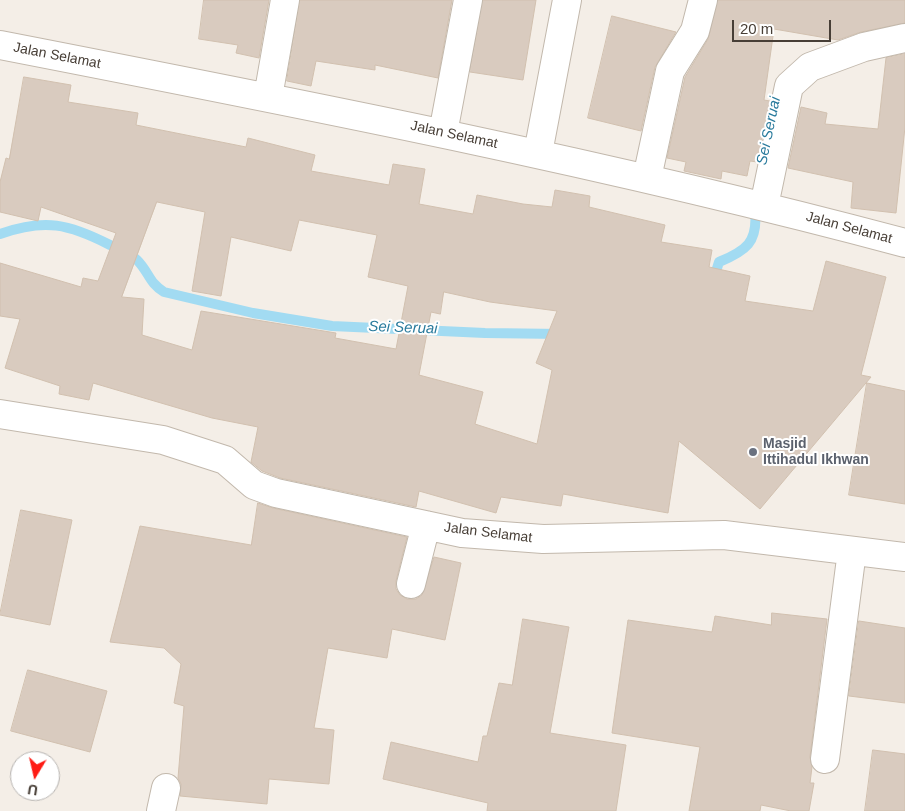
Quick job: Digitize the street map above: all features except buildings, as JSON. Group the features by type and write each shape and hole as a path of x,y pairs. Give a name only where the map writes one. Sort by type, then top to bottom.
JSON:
{"street":[{"path":"268,97 285,0"},
{"path":"443,133 468,0"},
{"path":"538,153 568,0"},
{"path":"647,178 670,71 687,47 695,31 703,0"},
{"path":"764,206 789,86 810,67 864,47 905,38"},
{"name":"Jalan Selamat","path":"0,44 538,153 764,206 905,244"},
{"name":"Jalan Selamat","path":"0,414 163,440 226,460 254,485 276,493 462,533 543,539 724,535 905,557"},
{"path":"411,584 426,525"},
{"path":"825,759 852,551"}],"waterway":[{"name":"Sei Seruai","path":"713,281 719,262 743,249 752,238 755,212"},
{"name":"Sei Seruai","path":"0,234 30,226 44,225 69,228 82,232 132,256 141,264 155,285 164,292 253,313 332,326 485,333 562,334"}],"place":[{"name":"Masjid Ittihadul Ikhwan","path":"753,452"}]}
